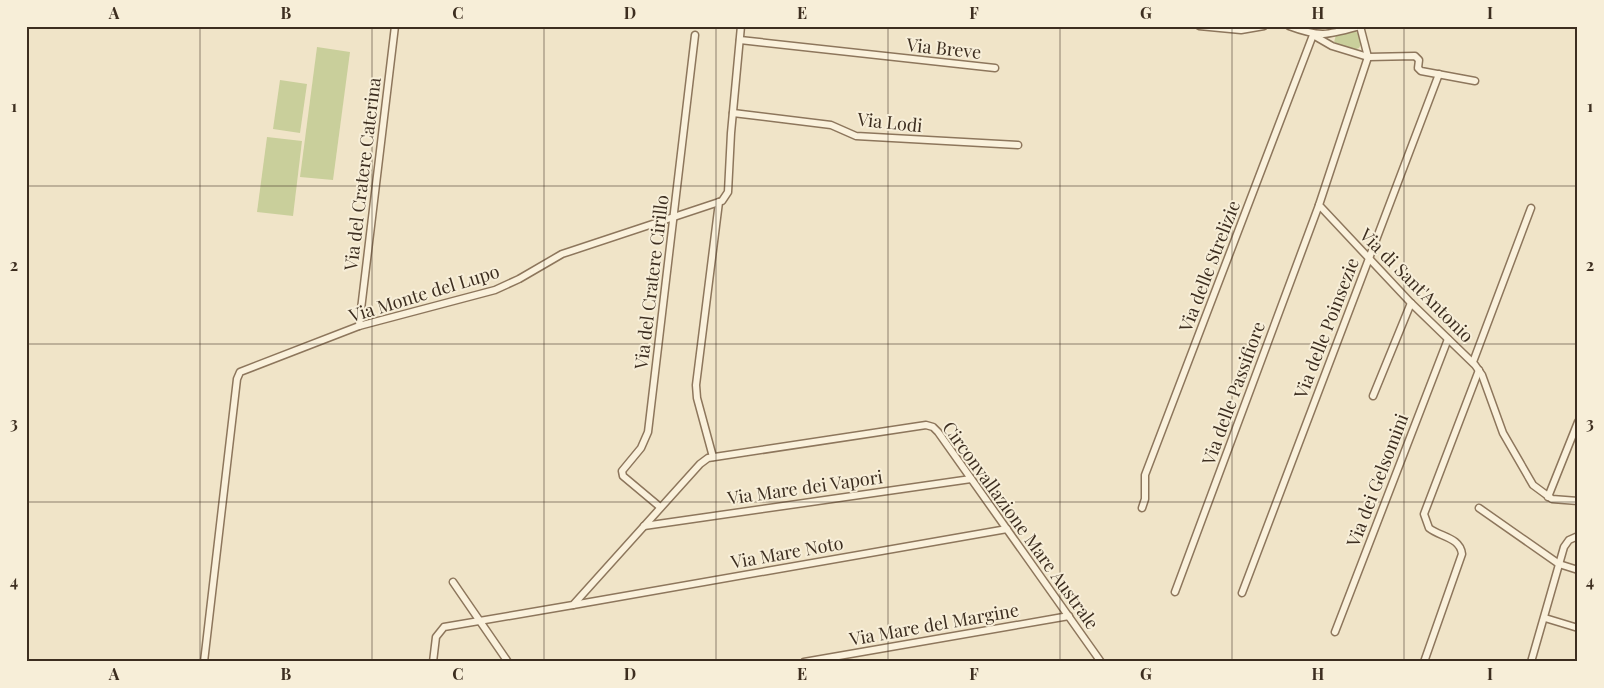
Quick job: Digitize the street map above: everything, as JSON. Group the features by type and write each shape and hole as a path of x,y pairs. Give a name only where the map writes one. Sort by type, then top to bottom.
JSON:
{"street":[{"name":"Via del Cratere Caterina","path":"359,326 395,26"},
{"path":"713,457 697,398 696,385 719,202 724,199 728,192 741,26"},
{"path":"1200,26 1253,28 1264,26"},
{"path":"1289,26 1313,35 1330,46 1368,57 1415,56 1419,60 1420,70 1475,81"},
{"path":"1313,35 1360,26 1368,57 1319,205"},
{"name":"Via del Cratere Cirillo","path":"660,507 623,476 622,471 641,448 648,432 695,35"},
{"name":"Via delle Strelizie","path":"1142,508 1145,499 1145,475 1313,35"},
{"name":"Via Breve","path":"740,40 995,68"},
{"name":"Via delle Poinsezie","path":"1242,593 1439,74"},
{"name":"Via Lodi","path":"733,113 829,124 856,136 1018,145"},
{"name":"Via Monte del Lupo","path":"204,662 237,379 240,372 317,344 359,326 495,290 519,279 562,254 719,202"},
{"name":"Via di Sant'Antonio","path":"1319,205 1411,303 1473,362 1479,370 1506,439 1531,482 1548,497"},
{"name":"Via delle Passifiore","path":"1175,592 1319,205"},
{"path":"1473,362 1531,208"},
{"path":"1373,396 1411,303"},
{"name":"Via dei Gelsomini","path":"1335,632 1448,339"},
{"path":"1424,662 1462,554 1455,542 1429,528 1424,519 1424,512 1479,370"},
{"path":"1577,499 1558,500 1548,497 1578,422"},
{"name":"Circonvallazione Mare Australe","path":"573,605 701,462 713,457 928,425 938,432 1101,662"},
{"name":"Via Mare dei Vapori","path":"644,526 970,479"},
{"path":"1479,508 1559,564 1578,570"},
{"name":"Via Mare Noto","path":"573,605 1007,529"},
{"path":"1531,662 1567,542 1578,536"},
{"path":"453,582 508,662"},
{"path":"433,662 436,637 440,630 446,626 573,605"},
{"name":"Via Mare del Margine","path":"804,662 1069,616"},
{"path":"1545,618 1578,628"}],"green space":[{"path":"1354,30 1360,35 1361,44 1359,48 1352,51 1334,42 1336,35"},
{"path":"317,47 350,52 333,180 300,177"},
{"path":"280,80 307,84 300,133 273,129"},
{"path":"267,137 302,141 293,216 257,212"}]}
